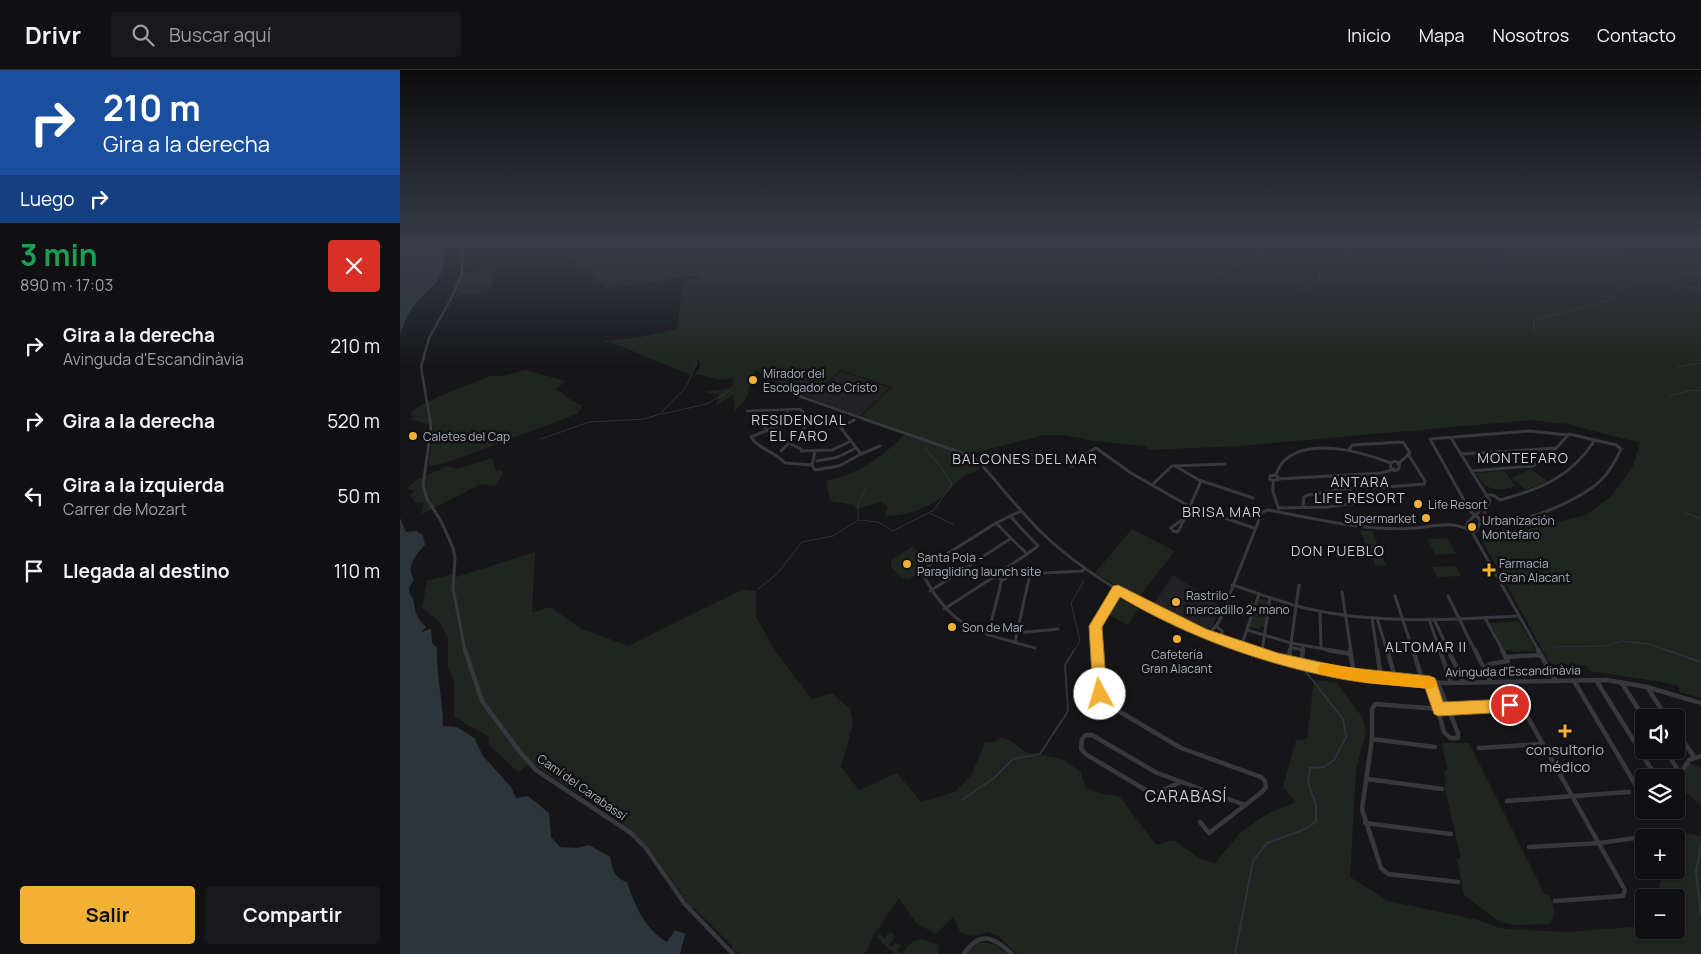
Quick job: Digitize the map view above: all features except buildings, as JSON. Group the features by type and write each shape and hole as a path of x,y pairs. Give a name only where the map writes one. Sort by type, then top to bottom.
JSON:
{"street":[{"name":"Camí del Carabassí","path":"457,284 429,338 421,367 431,428 431,441 423,486 427,499 441,521 454,548 453,588 457,612 467,658 482,701 520,752 536,770 631,832 646,848 684,903 733,954"},
{"name":"Avinguda d'Escandinàvia","path":"802,397 792,390 787,392 971,456 981,464 1021,511 1056,546 1085,568 1118,590 1160,613 1222,641 1289,662 1354,675 1438,683 1596,680 1621,682 1647,687 1701,703"},
{"path":"787,422 788,409"},
{"path":"747,411 800,409 804,415 812,420 826,422 844,412"},
{"path":"787,415 792,417"},
{"path":"804,415 752,435 752,440 778,455 785,463 813,466 815,470 839,466 880,446"},
{"path":"834,419 861,454"},
{"path":"781,451 812,420"},
{"path":"841,427 854,420"},
{"path":"759,421 760,425 773,437 801,449 801,451 832,450 851,441"},
{"path":"1530,431 1552,432 1616,445 1621,449 1607,473 1590,489 1566,503 1535,514 1488,523 1480,521 1474,516 1429,441 1436,438 1451,438 1530,431"},
{"path":"1471,471 1533,466 1556,448 1567,435"},
{"path":"1451,438 1490,501 1468,522 1466,528"},
{"path":"1486,495 1492,495 1500,500 1527,493 1551,483 1579,463 1595,440"},
{"path":"1348,450 1352,445 1400,441 1405,444 1410,453 1408,454 1425,481 1424,484 1373,488 1368,486 1362,474"},
{"path":"817,461 838,457 856,448"},
{"path":"1074,462 1096,448 1131,473 1190,506 1254,528"},
{"path":"1279,510 1273,492 1273,481 1270,477 1275,475 1282,463 1299,452 1327,448 1348,450 1368,454 1398,464"},
{"path":"1461,454 1556,448"},
{"path":"813,466 815,452"},
{"path":"1398,464 1408,454"},
{"path":"814,457 817,461"},
{"path":"813,466 817,465 817,461"},
{"path":"1391,463 1390,466 1394,469"},
{"path":"1152,485 1168,468 1175,466 1225,464"},
{"path":"1273,481 1278,479 1382,473 1400,469 1398,464"},
{"path":"1175,466 1201,480 1253,498"},
{"path":"1275,475 1278,479"},
{"path":"1208,636 1216,626 1262,512 1303,506 1314,509 1356,503 1344,476"},
{"path":"1182,520 1201,480"},
{"path":"1303,506 1304,497 1308,495 1350,488"},
{"path":"1472,532 1476,531 1486,505"},
{"path":"1279,510 1326,521 1380,528 1455,525 1466,528 1472,532 1556,681"},
{"path":"1021,511 996,523 922,570 930,591 944,609 962,623 988,635 1035,648"},
{"path":"944,609 997,575 999,570 1005,570 1038,546 1010,516"},
{"path":"996,523 1027,554"},
{"path":"930,591 1010,539"},
{"path":"988,635 1002,579 1009,575 1082,571 1085,568"},
{"path":"1005,570 1009,572 1009,575"},
{"path":"1015,642 1030,574"},
{"path":"997,575 1002,579"},
{"path":"1232,585 1270,598 1320,611 1374,618 1403,620 1519,616"},
{"path":"1289,662 1298,585"},
{"path":"1118,590 1095,626 1098,685 1105,703 1181,748 1261,777 1265,781 1266,787 1209,833 1200,822"},
{"path":"1342,592 1354,675"},
{"path":"1241,647 1259,594"},
{"path":"1395,596 1423,682"},
{"path":"1448,596 1490,681"},
{"path":"1262,654 1270,598"},
{"path":"1320,611 1321,648"},
{"path":"1374,618 1381,678"},
{"path":"1374,618 1396,680"},
{"path":"1484,668 1490,664 1508,661 1485,618"},
{"path":"1431,619 1464,683"},
{"path":"1431,619 1451,683"},
{"path":"1216,626 1222,631 1222,641"},
{"path":"1017,633 1058,629"},
{"path":"1247,630 1302,650"},
{"path":"1291,645 1302,645 1351,654"},
{"path":"1302,645 1302,665"},
{"path":"1506,657 1541,655"},
{"path":"1596,680 1652,769"},
{"path":"1574,681 1635,784"},
{"path":"1430,682 1444,732 1448,737 1458,738 1458,733 1438,683"},
{"path":"1621,682 1638,709"},
{"path":"1647,687 1662,709"},
{"path":"1458,882 1384,872 1365,823 1362,809 1372,739 1372,708 1375,704 1381,702 1438,709 1510,705 1526,714 1625,890 1623,896 1555,901"},
{"path":"1181,782 1156,793 1149,792 1087,755 1081,748 1082,739 1086,735 1092,735 1158,772 1245,805"},
{"path":"1372,739 1435,748"},
{"path":"1685,743 1694,756"},
{"path":"1479,748 1542,744"},
{"path":"1682,769 1685,763 1694,756 1701,756"},
{"path":"1367,779 1442,789"},
{"path":"1507,801 1572,798 1629,792"},
{"path":"1365,823 1451,834"},
{"path":"1529,847 1600,843 1635,838"},
{"path":"964,954 969,945 979,938 991,938 1002,944 1012,954"}],"shaded area":[{"path":"400,284 435,284 413,306 400,334"},
{"path":"459,284 492,284 489,292 456,296"},
{"path":"601,284 638,284 606,289"},
{"path":"1701,284 1701,698 1679,692 1679,686 1667,683 1590,671 1585,665 1550,664 1479,535 1524,530 1586,515 1610,497 1625,478 1633,466 1640,443 1567,424 1532,420 1240,446 1150,450 1145,446 1091,441 1063,435 1044,435 974,453 980,470 959,480 937,500 923,508 907,513 891,516 884,515 888,507 881,502 856,509 854,505 830,501 826,481 849,474 870,463 907,432 862,416 892,387 841,370 809,397 795,390 776,387 774,385 776,383 755,369 746,399 735,411 733,395 715,406 720,395 704,392 733,386 733,378 721,380 695,374 700,367 699,360 690,375 621,346 602,341 636,338 677,329 683,285"},
{"path":"526,370 566,381 556,389 581,405 582,408 577,414 454,460 428,467 434,426 410,419 414,416 410,415 414,409 440,396 490,376 502,376"},
{"path":"841,371 890,388 860,416 809,398"},
{"path":"1041,450 1046,458 1017,468 1010,459"},
{"path":"492,458 496,471 502,470 502,475 495,486 481,484 422,514 424,502 416,503 410,496 414,491 407,488 418,479 447,466 458,469"},
{"path":"1530,469 1547,481 1526,490 1511,478"},
{"path":"1504,471 1516,486 1503,489 1488,487 1475,473"},
{"path":"400,518 406,532 416,531 423,535 425,545 411,565 414,579 409,588 416,614 426,627 421,632 431,629 432,643 437,648 443,726 457,727 474,738 483,756 511,787 516,798 528,796 549,813 551,837 560,847 577,848 589,845 610,857 615,873 619,878 627,882 637,908 653,931 667,942 675,930 685,934 680,954 400,954"},
{"path":"1132,529 1175,551 1138,598 1095,573"},
{"path":"1360,531 1372,531 1386,565 1376,566"},
{"path":"1447,538 1456,554 1435,555 1427,539"},
{"name":"Santa Pola - Paragliding launch site","path":"913,546 927,562 917,569 916,575 909,579 902,578 891,567 891,560"},
{"path":"535,552 532,613 550,607 582,629 628,646 743,589 756,591 756,617 776,652 812,699 832,693 850,709 853,724 841,767 859,790 897,773 921,802 955,792 972,774 985,742 993,742 1001,738 1010,740 1025,752 1062,759 1081,772 1085,787 1101,794 1119,796 1156,845 1174,840 1200,859 1215,863 1240,833 1267,814 1296,802 1283,787 1296,740 1307,739 1314,680 1337,683 1362,717 1366,732 1356,770 1350,877 1388,901 1474,919 1505,929 1569,932 1635,927 1635,939 1685,939 1685,889 1659,889 1659,886 1662,879 1685,879 1685,833 1701,836 1701,954 1017,954 997,935 988,932 973,936 961,933 953,917 936,934 916,923 899,898 874,935 865,954 738,954 731,949 732,946 694,908 691,908 648,846 607,812 531,763 518,772 488,744 489,737 454,717 454,681 448,668 448,639 440,622 422,608 427,581 452,574 456,577"},
{"path":"1456,566 1461,576 1437,577 1432,567"},
{"path":"1173,575 1221,606 1212,627 1205,629 1187,623 1153,605"},
{"path":"1259,598 1268,600 1264,627 1260,626 1259,629 1249,627"},
{"path":"1120,599 1139,609 1128,625 1109,615"},
{"path":"1519,621 1536,651 1513,652 1511,650 1504,650 1490,623"},
{"path":"1442,743 1469,743 1545,895 1549,895 1554,909 1554,916 1550,924 1514,925 1500,922 1464,895 1457,859 1461,859 1444,785 1446,783 1444,772 1447,769"},
{"path":"1689,763 1701,768 1701,804 1685,792 1685,771"},
{"path":"890,931 895,936 889,945 892,947 895,942 901,946 897,951 902,954 894,954 877,937 879,933 885,939"},
{"path":"917,940 926,940 939,945 938,954 902,954 910,944"},
{"path":"980,942 996,945 1008,954 967,954 970,949"}],"waterway":[{"path":"1283,296 1316,284"},
{"path":"1534,333 1534,320 1611,300 1612,294 1628,285 1634,284"},
{"path":"1674,290 1682,286 1701,289"},
{"path":"541,439 589,422 644,419 660,414 686,387 697,363"},
{"path":"1677,367 1701,363"},
{"path":"662,414 707,404 731,390"},
{"path":"1670,396 1693,390 1701,391"},
{"path":"758,589 777,574 802,542 833,536 858,520 878,522 893,531 934,510 952,484 925,448"},
{"path":"858,519 858,505 865,489"},
{"path":"929,513 953,524"},
{"path":"1686,513 1701,519"},
{"path":"1074,651 1080,641 1071,603 1084,581"},
{"path":"1551,647 1607,646 1621,641 1649,644 1669,651"},
{"path":"962,800 994,778 1013,759 1040,754 1068,711 1065,665 1074,650"},
{"path":"1666,650 1701,662"},
{"path":"1235,954 1253,861 1267,843 1303,830 1316,822 1316,805 1308,782 1310,768 1324,767 1334,760 1346,737 1343,719 1306,672"},
{"path":"1701,845 1696,872 1701,914"}],"slow traffic":[{"path":"1324,669 1367,677 1430,683"}],"place":[{"name":"Mirador del Escolgador de Cristo","path":"753,380"},
{"name":"Caletes del Cap","path":"413,436"},
{"name":"Life Resort","path":"1418,504"},
{"name":"Supermarket","path":"1426,518"},
{"name":"Urbanización Montefaro","path":"1472,527"},
{"name":"Santa Pola - Paragliding launch site","path":"907,564"},
{"name":"Farmacia Gran Alacant","path":"1489,570"},
{"name":"Rastrilo - mercadillo 2ª mano","path":"1176,602"},
{"name":"Son de Mar","path":"952,627"},
{"name":"Cafetería Gran Alacant","path":"1177,639"},
{"name":"consultorio médico","path":"1565,731"}],"district":[{"name":"RESIDENCIAL EL FARO","path":"799,428"},
{"name":"MONTEFARO","path":"1523,457"},
{"name":"BALCONES DEL MAR","path":"1025,458"},
{"name":"ANTARA LIFE RESORT","path":"1360,490"},
{"name":"BRISA MAR","path":"1222,511"},
{"name":"DON PUEBLO","path":"1338,550"},
{"name":"ALTOMAR II","path":"1426,646"},
{"name":"CARABASÍ","path":"1186,796"}],"route":[{"path":"1100,694 1095,626 1118,590 1202,633 1278,658 1343,673 1396,680 1430,682 1438,709 1510,705"}]}
